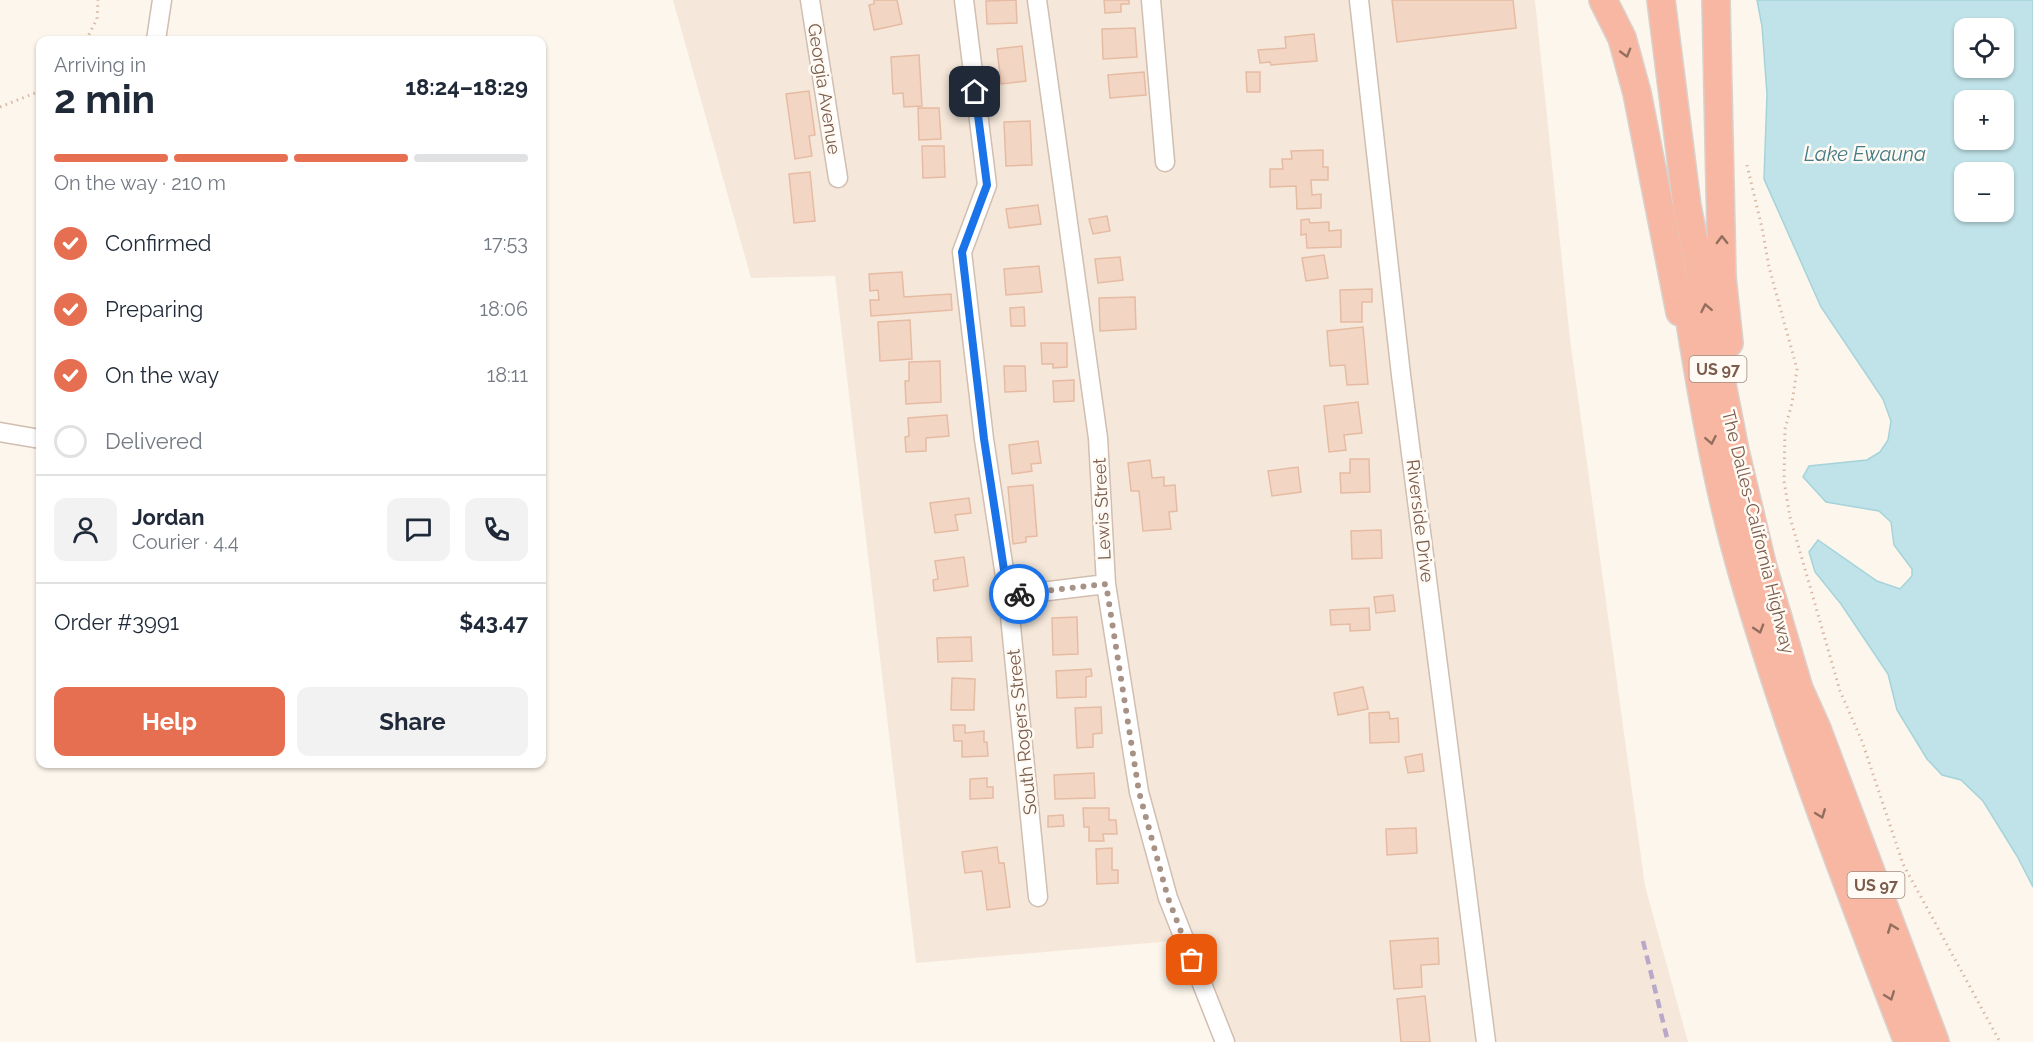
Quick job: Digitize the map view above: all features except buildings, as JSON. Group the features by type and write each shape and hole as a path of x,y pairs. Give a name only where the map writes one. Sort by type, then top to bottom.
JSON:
{"highway":[{"path":"1603,0 1622,38 1637,93 1675,296 1699,382"},
{"name":"The Dalles-California Highway","path":"1654,0 1672,212 1699,382 1715,463 1742,573 1780,698 1908,1042"},
{"name":"The Dalles-California Highway","path":"1661,0 1687,206 1735,451 1762,564 1799,689 1817,729 1935,1042"},
{"path":"1716,11 1722,277 1729,346 1745,449 1771,563 1810,686 1817,729"}],"street":[{"path":"157,36 162,0"},
{"name":"Georgia Avenue","path":"810,0 838,178"},
{"name":"South Rogers Street","path":"964,0 987,185 962,252 984,439 1008,596 1038,897"},
{"name":"Lewis Street","path":"1036,0 1098,438 1106,584 1139,792 1168,898 1225,1042"},
{"path":"1151,0 1165,162"},
{"name":"Riverside Drive","path":"1359,0 1401,375 1486,1042"},
{"path":"0,432 36,438"},
{"path":"1008,596 1106,584"}],"path":[{"path":"88,36 97,19 98,0"},
{"path":"0,107 36,93"},
{"path":"1747,165 1769,267 1797,369 1785,429 1784,481 1790,517 1840,691 1862,741 1903,864 2000,1042"}],"shaded area":[{"path":"673,0 1535,0 1570,339 1645,886 1688,1042 1225,1042 1184,940 916,963 835,276 751,278"}],"water":[{"name":"Lake Ewauna","path":"1757,0 2033,0 2033,887 1983,801 1961,780 1942,775 1927,759 1897,710 1888,674 1841,604 1815,572 1809,552 1818,540 1877,581 1900,589 1912,576 1912,569 1894,545 1891,522 1879,511 1826,502 1803,477 1809,466 1867,460 1880,452 1888,440 1891,421 1883,399 1821,307 1764,179 1767,94 1762,26"}],"railway":[{"path":"1643,941 1668,1042"}],"way so far":[{"path":"1019,594 1106,584 1139,792 1168,898 1192,960"}],"route":[{"path":"975,92 987,185 962,252 984,439 1008,596 1019,594"}]}
